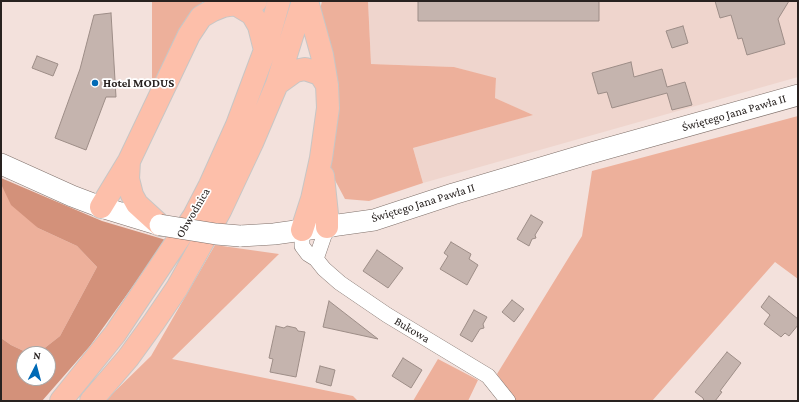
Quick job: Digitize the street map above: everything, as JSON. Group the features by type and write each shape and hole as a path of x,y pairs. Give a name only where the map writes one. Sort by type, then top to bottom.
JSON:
{"main road":[{"name":"Obwodnica","path":"61,401 115,334 194,216 237,125 265,50 279,1"},
{"name":"Obwodnica","path":"91,401 128,358 176,288 220,211 252,143 277,84 303,1"},
{"path":"302,230 312,199 321,158 328,108 327,85 322,55 307,1"},
{"path":"101,207 129,161 189,35 201,17 223,6 246,3 259,26 265,50"},
{"path":"277,84 295,71 305,69 320,74 327,85"},
{"path":"321,158 327,227"},
{"path":"129,161 128,179 132,196 137,204 160,225"}],"street":[{"name":"Świętego Jana Pawła II","path":"1,164 72,196 101,207 160,225 201,232 240,236 274,234 374,220 453,194 592,153 798,95"},
{"path":"316,259 327,227"},
{"name":"Bukowa","path":"302,230 302,246 308,254 316,259 324,269 340,283 387,315 488,376 508,401"}],"shaded area":[{"path":"152,1 204,1 193,11 152,88"},
{"path":"322,1 368,1 371,64 454,67 496,78 495,98 533,115 413,148 423,183 369,201 345,199 329,169 319,14"},
{"path":"368,1 798,1 798,77 423,183 413,148 532,115 495,98 496,79 454,67 371,64"},
{"path":"798,116 798,279 775,262 652,401 516,401 497,374 582,236 592,171"},
{"path":"1,178 102,221 166,240 90,346 56,385 56,346 47,346 60,336 97,267 77,246 38,228 11,205 1,184"},
{"path":"1,183 38,228 77,246 97,267 60,336 47,346 16,346 16,347 1,338"},
{"path":"215,245 279,254 172,359 353,396 358,401 105,401 151,356"},
{"path":"1,338 16,347 16,386 55,386 42,401 1,401"},
{"path":"438,359 478,380 468,401 413,401"}],"building":[{"path":"418,1 599,1 599,21 418,21"},
{"path":"715,1 789,1 778,19 785,44 747,55 742,38 738,39 731,15 720,18"},
{"name":"Hotel MODUS","path":"111,13 116,97 106,97 86,150 55,138 80,69 94,15"},
{"path":"683,26 688,43 672,48 666,31"},
{"path":"37,56 58,64 53,76 32,68"},
{"path":"631,62 634,77 662,69 667,87 685,82 692,105 672,110 667,93 612,108 607,92 598,94 592,73"},
{"path":"531,215 543,222 535,235 536,238 532,239 529,246 517,239"},
{"path":"451,242 471,254 469,259 478,265 467,285 440,269 448,256 444,253"},
{"path":"377,250 403,268 388,288 363,271"},
{"path":"769,296 798,319 798,325 789,336 785,333 781,337 764,324 770,315 761,307"},
{"path":"512,300 524,309 514,322 502,312"},
{"path":"329,301 378,339 323,327"},
{"path":"474,310 487,317 483,324 484,328 480,329 472,342 460,335"},
{"path":"276,326 284,328 287,326 296,328 298,331 305,332 296,377 270,372 273,359 269,358"},
{"path":"727,352 741,363 720,391 722,392 715,401 704,401 703,398 695,392"},
{"path":"403,358 422,370 411,388 392,376"},
{"path":"320,366 335,370 331,386 316,382"}],"place":[{"name":"Hotel MODUS","path":"95,83"}]}
